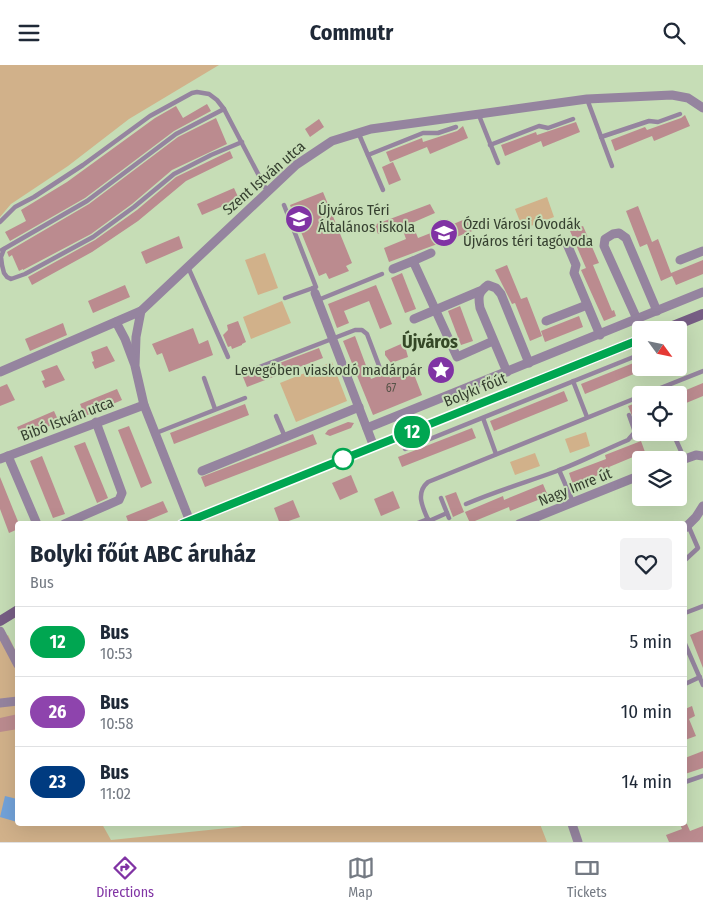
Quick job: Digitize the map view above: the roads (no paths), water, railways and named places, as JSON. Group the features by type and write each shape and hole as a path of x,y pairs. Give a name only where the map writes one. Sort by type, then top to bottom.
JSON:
{"main road":[{"path":"686,321 703,314"},
{"name":"Bolyki főút","path":"192,521 632,343"},
{"path":"0,621 15,612"}],"street":[{"name":"Szent István utca","path":"0,372 141,311 266,191 311,154 337,139 358,132 478,113 588,99 672,95 688,98 703,108"},
{"path":"637,319 604,246 605,239 613,234 619,233 626,239 658,311"},
{"path":"567,244 576,265 574,273 600,335"},
{"path":"680,260 703,251"},
{"path":"393,269 431,253"},
{"path":"413,261 457,357 494,341"},
{"path":"414,319 480,291 488,285 496,288 501,294 529,363"},
{"path":"480,291 478,298 480,308 507,372"},
{"path":"316,293 374,447"},
{"path":"367,428 703,293"},
{"path":"546,321 587,305"},
{"path":"135,366 136,337 141,311"},
{"path":"116,322 125,339 135,366 144,405 156,433 186,521"},
{"name":"Bibó István utca","path":"4,458 144,405"},
{"path":"202,471 359,407"},
{"path":"71,521 122,497 96,422"},
{"path":"687,458 696,455 703,456"},
{"path":"4,458 36,521"},
{"name":"Nagy Imre út","path":"526,521 632,479"},
{"path":"687,526 703,506"},
{"path":"0,631 15,659"},
{"path":"0,703 15,701"},
{"path":"574,826 578,842"}],"lane":[{"path":"0,222 15,207 34,197 82,165 150,116 197,92 217,99 224,109 266,191"},
{"path":"588,99 612,166"},
{"path":"224,109 176,134 87,201 2,250 1,257 4,273 11,279 25,274 93,237 174,174 242,142"},
{"path":"478,113 498,163"},
{"path":"601,137 649,121 658,122 680,114"},
{"path":"490,145 539,126 548,128 573,119"},
{"path":"368,155 422,133 438,133 456,127"},
{"path":"358,132 383,190"},
{"path":"284,205 316,287 316,293"},
{"path":"187,266 228,357"},
{"path":"285,298 316,293 382,274"},
{"path":"244,373 355,330 362,330 367,334 381,371"},
{"path":"405,449 632,358"},
{"path":"671,386 703,371"},
{"path":"204,377 215,409"},
{"path":"574,381 587,417"},
{"path":"156,433 245,398"},
{"path":"441,498 448,516 429,521 420,499 422,488 433,479 632,399"},
{"path":"466,504 497,491 559,470 628,440 635,432 629,415"},
{"path":"276,416 284,437"},
{"path":"483,418 496,454"},
{"path":"559,470 573,502"},
{"path":"687,526 698,548 687,558"},
{"path":"687,612 703,606"},
{"path":"687,648 703,685"},
{"path":"687,683 700,677"},
{"path":"687,781 703,776"}],"water":[{"path":"5,796 15,798 15,821 0,817"}],"place":[{"name":"Újváros Téri Általános iskola","path":"299,219"},
{"name":"Ózdi Városi Óvodák Újváros téri tagóvoda","path":"444,233"},
{"name":"Levegőben viaskodó madárpár","path":"441,370"}],"district":[{"name":"Újváros","path":"430,342"}]}
